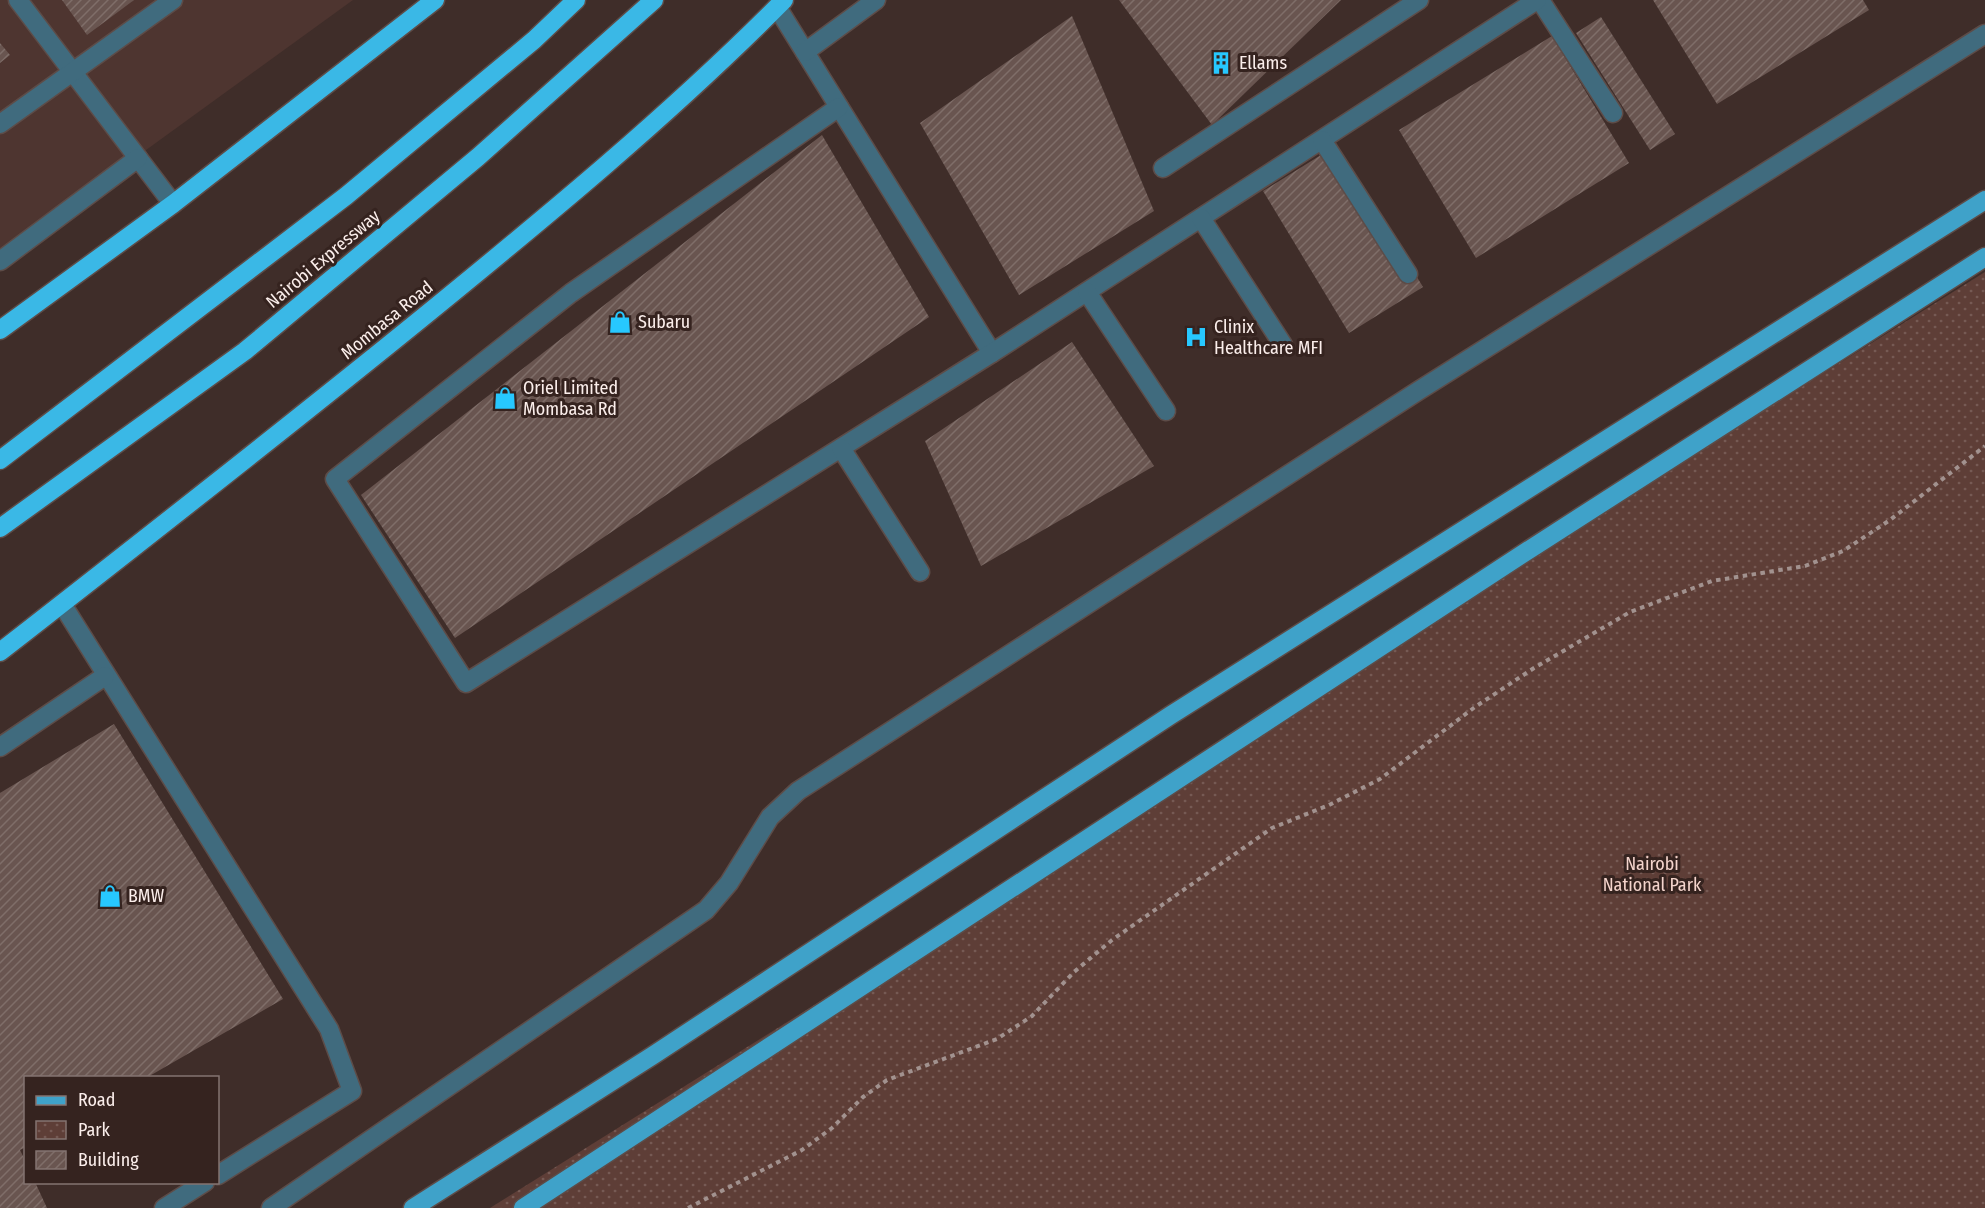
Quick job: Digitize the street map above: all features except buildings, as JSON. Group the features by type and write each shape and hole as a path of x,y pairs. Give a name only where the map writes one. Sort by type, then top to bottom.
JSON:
{"highway":[{"path":"0,330 173,204 435,0"},
{"name":"Nairobi Expressway","path":"0,460 346,196 534,40 576,0"},
{"name":"Nairobi Expressway","path":"0,528 254,344 478,157 654,0"},
{"name":"Mombasa Road","path":"0,652 292,424 538,225 672,106 780,3"},
{"path":"0,543 74,475"}],"main road":[{"path":"413,1208 652,1056 1171,715 1985,200"},
{"path":"523,1208 1511,562 1985,257"}],"lane":[{"path":"18,0 173,204"},
{"path":"0,124 173,0"},
{"path":"805,52 876,0"},
{"path":"1163,168 1419,0"},
{"path":"839,107 571,293 335,479 466,682 992,353 1539,0 1613,113"},
{"path":"780,3 805,52 992,353"},
{"path":"271,1208 706,910 729,883 770,817 798,791 1428,384 1985,34"},
{"path":"1322,140 1408,274"},
{"path":"0,261 138,158"},
{"path":"1201,218 1283,345"},
{"path":"1087,292 1166,411"},
{"path":"841,448 920,572"},
{"path":"62,604 105,676 329,1029 352,1091 219,1174"},
{"path":"0,747 105,676"},
{"path":"164,1208 202,1184"}],"path":[{"path":"688,1208 802,1150 832,1128 863,1097 887,1080 997,1039 1032,1016 1074,972 1112,940 1272,828 1329,805 1380,779 1485,701 1621,617 1672,594 1712,581 1805,566 1843,551 1890,520 1967,463 1985,446"}],"shaded area":[{"path":"0,0 353,0 0,256"}],"green space":[{"name":"Nairobi National Park","path":"1985,272 1985,1208 490,1208"}],"place":[{"name":"Ellams","path":"1221,63"},
{"name":"Subaru","path":"620,322"},
{"name":"Clinix Healthcare MFI","path":"1196,337"},
{"name":"Oriel Limited Mombasa Rd","path":"505,398"},
{"name":"BMW","path":"110,896"}]}
